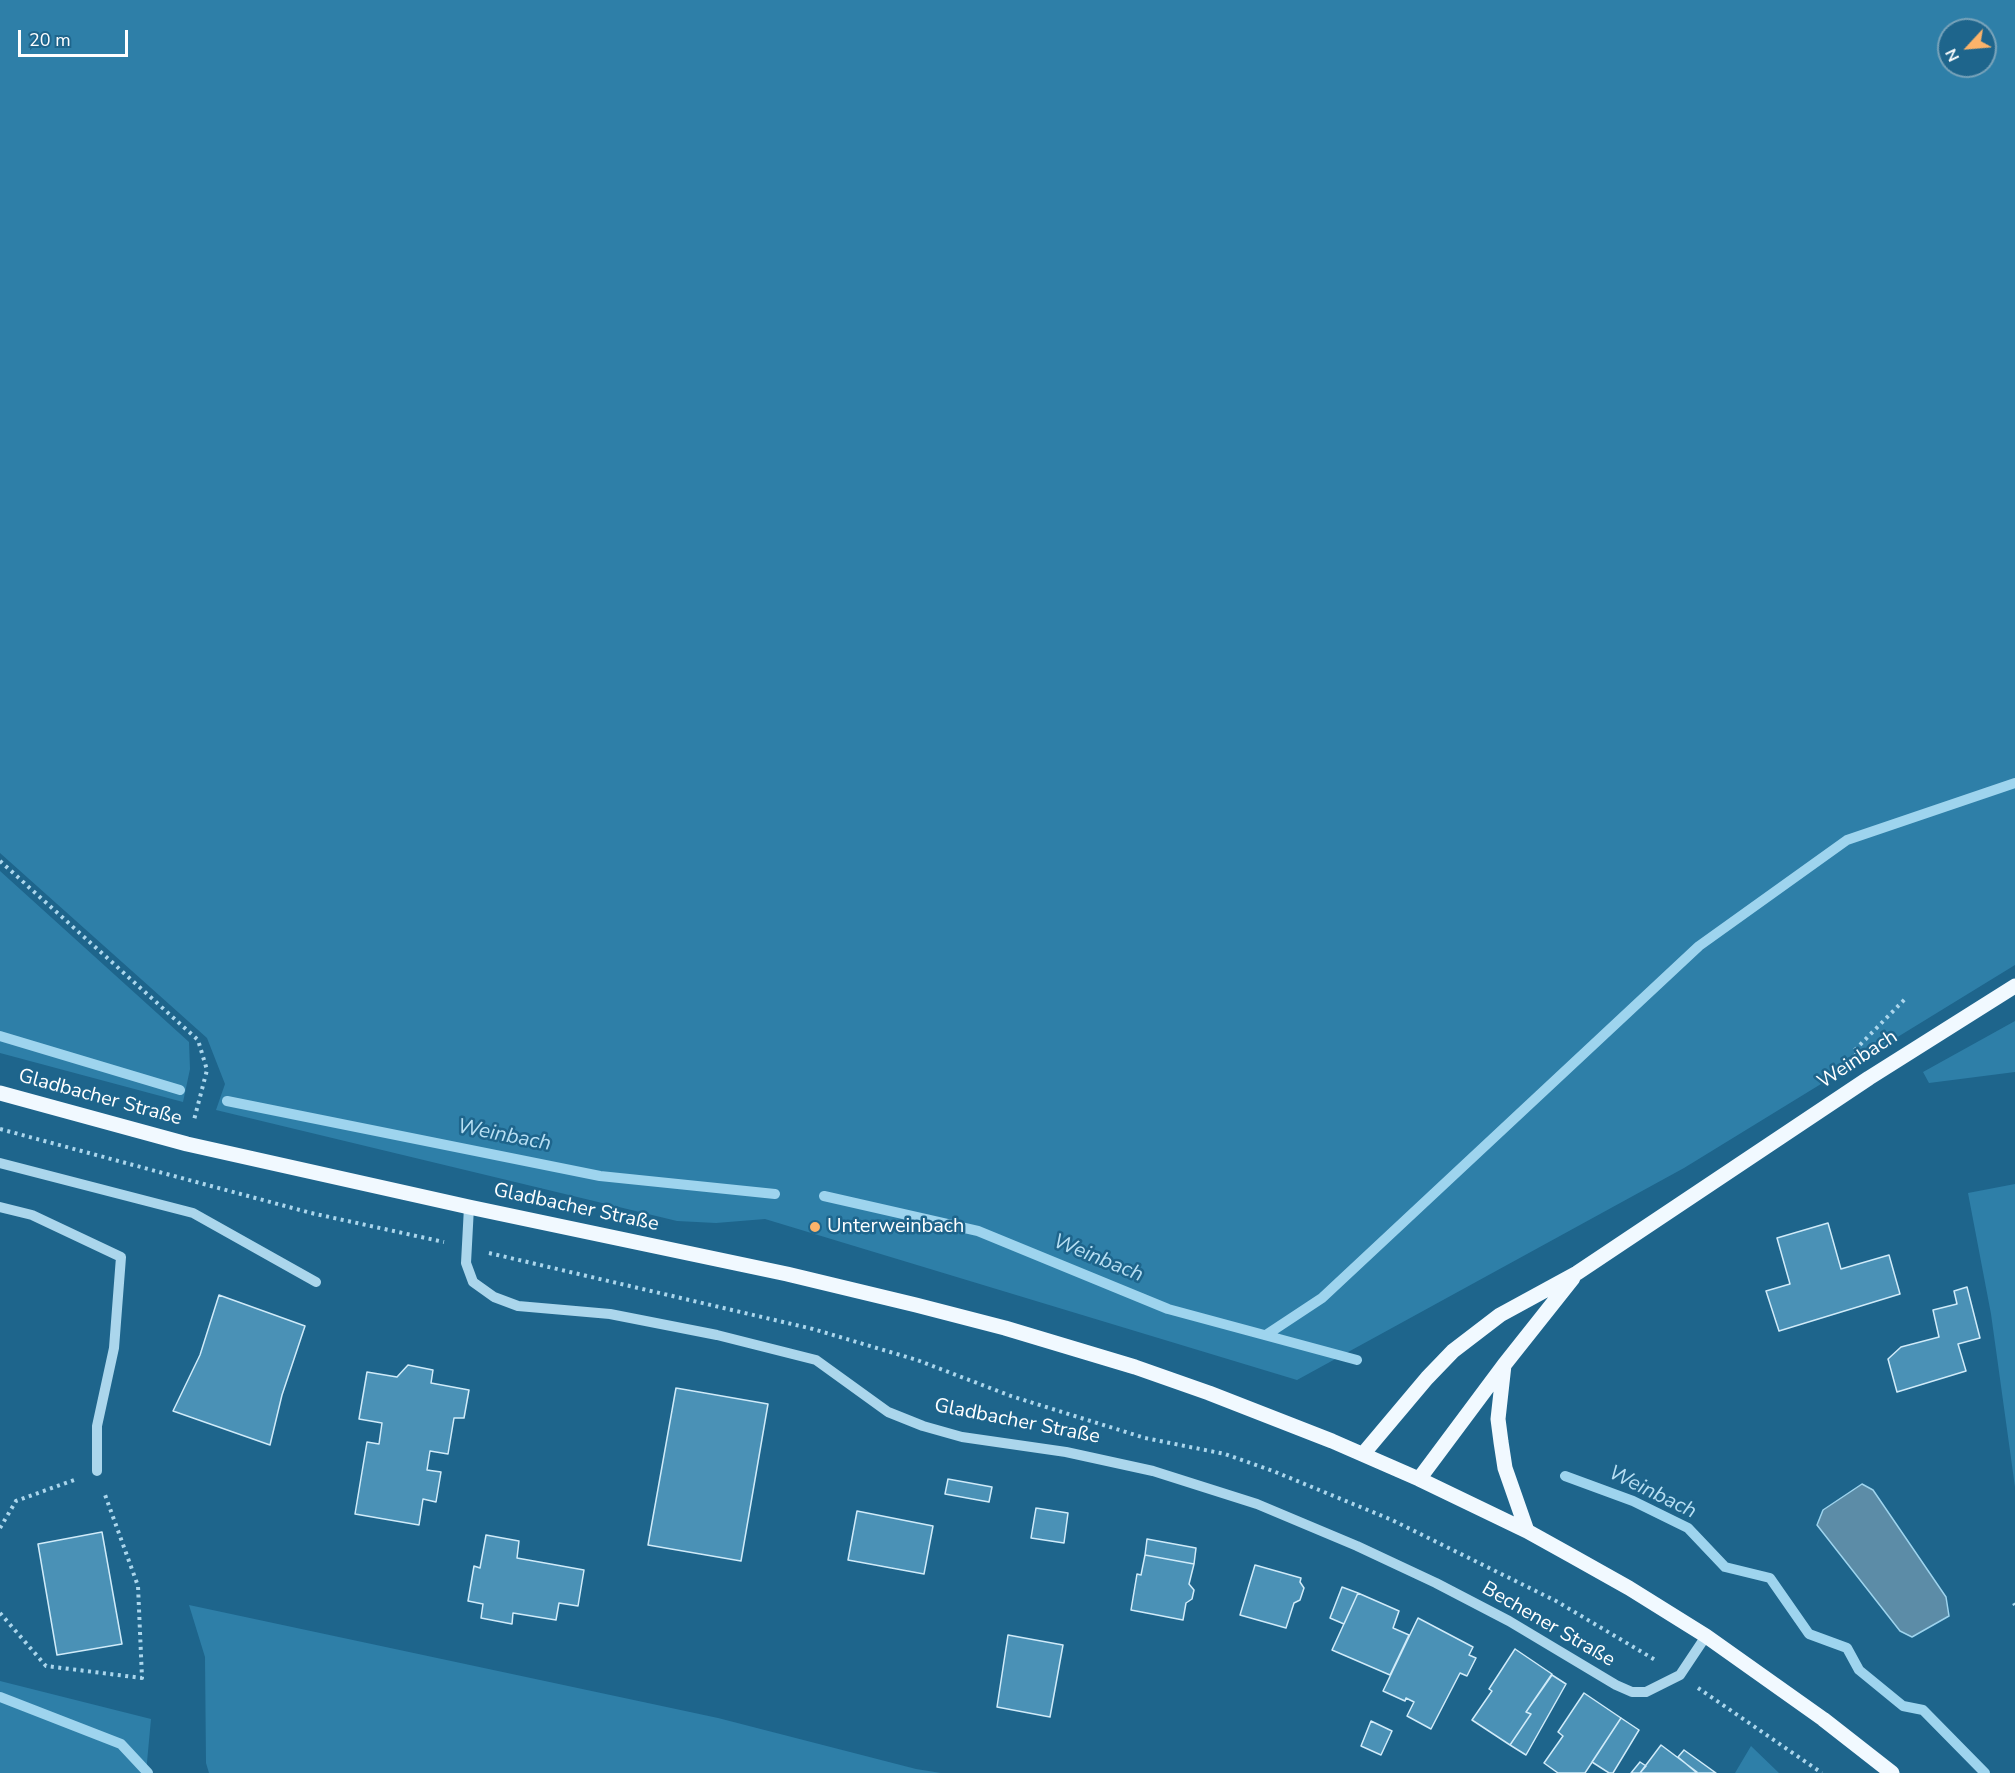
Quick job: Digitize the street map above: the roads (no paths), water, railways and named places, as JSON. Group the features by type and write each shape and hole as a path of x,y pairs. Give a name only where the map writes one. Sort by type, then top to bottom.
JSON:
{"main road":[{"name":"Weinbach","path":"1363,1454 1427,1378 1454,1351 1500,1315 1577,1273 1869,1078 2015,986"},
{"name":"Gladbacher Straße","path":"0,1093 187,1143 470,1207 787,1274 1005,1328 1178,1382 1363,1454 1527,1531 1629,1588 1706,1636 1823,1719 1892,1773"},
{"name":"Weinbach","path":"1419,1479 1504,1365 1577,1273"},
{"path":"1504,1365 1498,1419 1500,1442 1505,1468 1527,1531"}],"lane":[{"path":"0,1163 193,1213 315,1282"},
{"path":"0,1207 32,1215 121,1257 114,1348 97,1426 97,1471"},
{"name":"Gladbacher Straße","path":"470,1207 466,1263 473,1282 494,1297 518,1306 610,1314 717,1335 816,1360 888,1412 923,1426 962,1437 1065,1452 1153,1471 1257,1504 1357,1546"},
{"name":"Bechener Straße","path":"1357,1546 1499,1616 1616,1685 1632,1692 1646,1692 1680,1675 1706,1636"}],"waterway":[{"path":"1266,1335 1322,1298 1699,946 1847,840 2015,783"},
{"name":"Weinbach","path":"0,1036 180,1090"},
{"name":"Weinbach","path":"227,1101 600,1176 775,1194"},
{"name":"Weinbach","path":"824,1196 978,1231 1168,1309 1357,1360"},
{"name":"Weinbach","path":"1565,1476 1633,1501 1688,1528 1725,1567 1770,1578 1809,1634 1847,1648 1859,1670 1903,1706 1923,1710 1985,1773"},
{"path":"0,1697 121,1744 148,1773"}],"place":[{"name":"Unterweinbach","path":"815,1227"}]}
